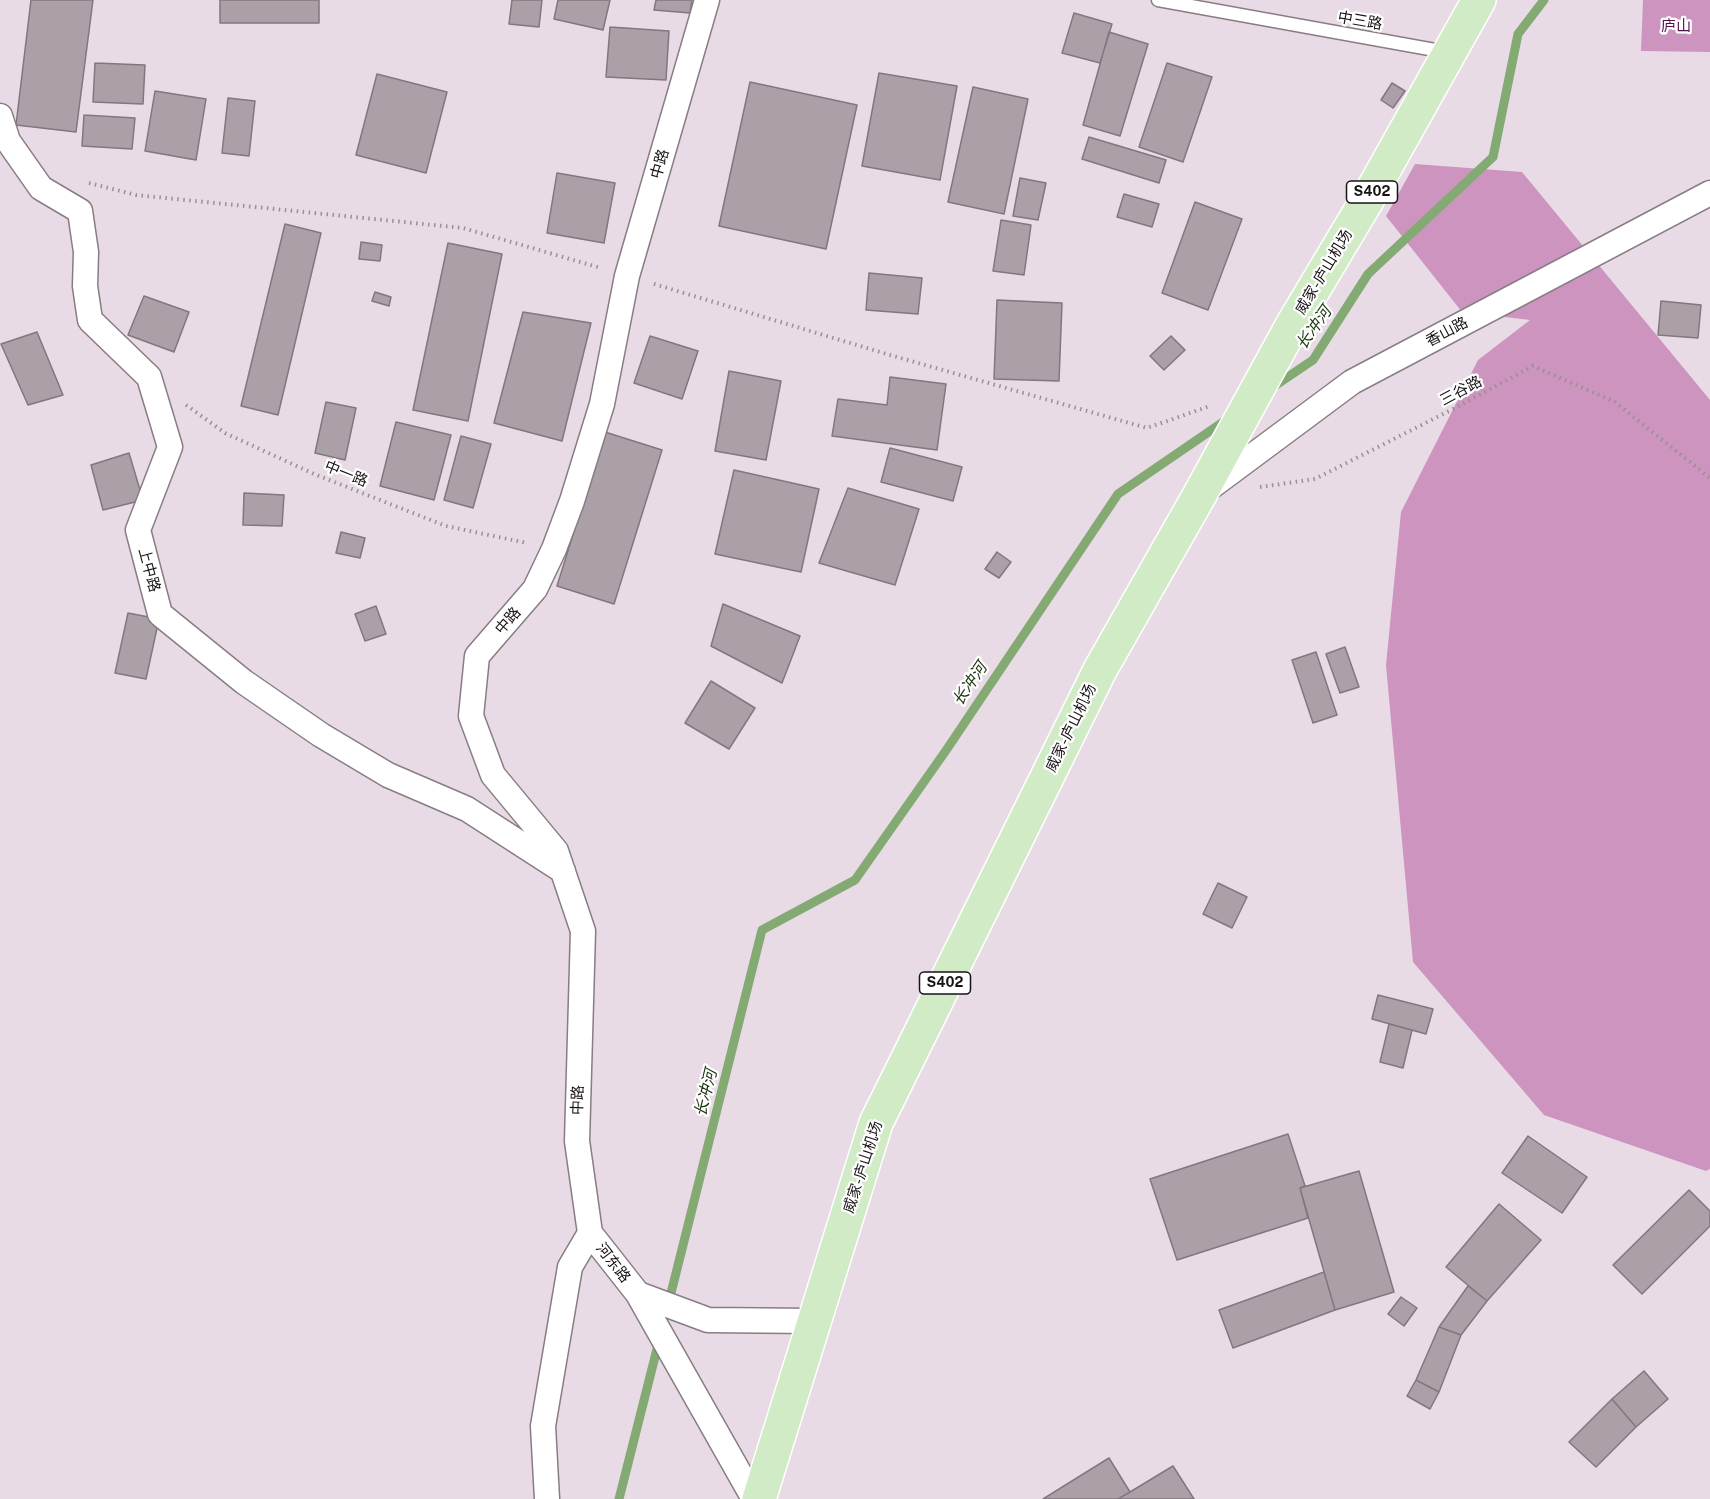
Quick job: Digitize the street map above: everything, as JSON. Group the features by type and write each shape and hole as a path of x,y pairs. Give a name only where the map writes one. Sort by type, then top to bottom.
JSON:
{"main road":[{"name":"威家-庐山机场","path":"759,1499 876,1123 1100,670 1263,382 1293,324 1367,200 1479,0"}],"street":[{"name":"中路","path":"590,1233 577,1141 583,931 556,851 493,775 471,716 477,656 535,589 554,549 572,501 602,404 627,276 707,0"},
{"name":"上中路","path":"0,116 8,141 41,188 80,211 86,252 85,286 90,320 149,377 170,447 138,530 160,614 244,682 321,735 388,774 467,809 563,871"},
{"name":"香山路","path":"1199,496 1352,382 1710,193"},
{"name":"河东路","path":"547,1499 543,1426 570,1268 590,1233 638,1294 754,1499"},
{"path":"638,1294 708,1320 814,1321"}],"lane":[{"name":"中三路","path":"1158,0 1450,53"}],"path":[{"name":"三谷路","path":"1257,487 1315,479 1533,366 1616,402 1710,478"},
{"name":"中一路","path":"149,377 225,434 314,474 446,526 554,549"}],"green space":[{"name":"庐山","path":"1643,0 1710,0 1710,52 1641,51"},
{"path":"1415,164 1522,172 1710,400 1710,1169 1706,1171 1544,1115 1413,962 1386,665 1401,512 1478,360 1530,320 1462,312 1386,216"}],"building":[{"path":"31,0 93,0 76,132 16,125"},
{"path":"220,0 319,0 319,23 220,23"},
{"path":"512,0 542,0 539,27 509,24"},
{"path":"558,0 610,0 603,30 554,19"},
{"path":"656,0 692,0 690,13 654,10"},
{"path":"1074,13 1112,24 1100,63 1062,53"},
{"path":"610,27 669,31 666,80 606,77"},
{"path":"1109,32 1148,44 1120,136 1083,125"},
{"path":"95,63 145,65 143,104 93,102"},
{"path":"1167,63 1212,77 1183,162 1139,147"},
{"path":"879,73 957,86 940,180 862,166"},
{"path":"377,74 447,92 426,173 356,155"},
{"path":"750,82 857,105 826,249 719,226"},
{"path":"1392,83 1405,91 1393,108 1381,100"},
{"path":"973,87 1028,99 1004,214 948,202"},
{"path":"155,91 206,99 196,160 145,151"},
{"path":"228,98 255,101 249,156 222,153"},
{"path":"84,115 135,118 132,149 82,146"},
{"path":"1089,137 1166,160 1159,183 1082,159"},
{"path":"557,173 615,183 604,243 547,233"},
{"path":"1020,178 1046,183 1038,220 1013,216"},
{"path":"1124,194 1159,204 1152,227 1117,217"},
{"path":"1195,202 1242,219 1208,310 1162,293"},
{"path":"1001,220 1031,225 1024,275 993,271"},
{"path":"285,224 321,233 278,415 241,406"},
{"path":"361,242 382,245 380,261 359,259"},
{"path":"448,243 502,254 468,421 413,410"},
{"path":"869,273 922,278 918,314 866,310"},
{"path":"375,292 391,297 389,306 372,301"},
{"path":"144,296 189,312 174,352 128,335"},
{"path":"997,300 1062,303 1059,381 994,379"},
{"path":"1661,301 1701,305 1698,338 1658,335"},
{"path":"523,312 591,323 562,441 494,423"},
{"path":"37,332 63,395 28,405 1,344"},
{"path":"650,336 698,351 682,399 634,383"},
{"path":"1171,336 1185,350 1164,370 1150,356"},
{"path":"729,371 781,381 766,460 715,451"},
{"path":"890,377 946,384 937,450 832,436 838,399 887,405"},
{"path":"326,402 356,408 345,460 315,453"},
{"path":"396,422 451,435 434,500 380,486"},
{"path":"605,432 662,450 614,604 557,586"},
{"path":"461,436 491,444 473,508 444,500"},
{"path":"890,448 962,467 953,501 881,482"},
{"path":"129,453 143,500 103,510 91,465"},
{"path":"734,470 819,489 801,572 715,554"},
{"path":"848,488 919,509 895,585 819,563"},
{"path":"244,493 284,495 282,526 243,525"},
{"path":"341,532 365,538 360,558 336,553"},
{"path":"997,552 1011,562 999,578 985,569"},
{"path":"723,604 800,636 782,683 711,646"},
{"path":"376,606 386,634 365,641 355,614"},
{"path":"128,613 159,619 146,679 115,673"},
{"path":"1345,647 1359,687 1340,693 1326,654"},
{"path":"1316,652 1337,715 1313,723 1292,660"},
{"path":"711,681 755,708 729,749 685,723"},
{"path":"1218,883 1247,897 1232,928 1203,914"},
{"path":"1378,995 1433,1009 1426,1034 1372,1019"},
{"path":"1389,1024 1412,1030 1403,1068 1380,1062"},
{"path":"1288,1134 1305,1186 1300,1188 1308,1218 1177,1260 1150,1179"},
{"path":"1528,1136 1587,1177 1562,1213 1502,1173"},
{"path":"1359,1171 1394,1292 1335,1310 1300,1188"},
{"path":"1689,1190 1710,1211 1710,1226 1642,1294 1613,1265"},
{"path":"1499,1204 1541,1240 1487,1301 1446,1267"},
{"path":"1324,1272 1335,1310 1233,1348 1219,1310"},
{"path":"1468,1286 1487,1301 1461,1335 1439,1327"},
{"path":"1401,1297 1417,1308 1404,1326 1388,1314"},
{"path":"1439,1327 1461,1335 1439,1392 1416,1380"},
{"path":"1644,1371 1668,1399 1636,1427 1612,1399"},
{"path":"1416,1380 1439,1392 1430,1409 1407,1396"},
{"path":"1612,1399 1636,1427 1596,1467 1569,1442"},
{"path":"1109,1458 1130,1492 1118,1499 1043,1499"},
{"path":"1173,1466 1194,1499 1118,1499 1130,1492"}],"waterway":[{"name":"长冲河","path":"1270,389 1313,360 1368,274 1493,157 1518,34 1544,0"},
{"name":"长冲河","path":"668,1305 762,930 855,880 947,749 1118,494 1229,418"},
{"name":"长冲河","path":"619,1499 659,1341"}]}
